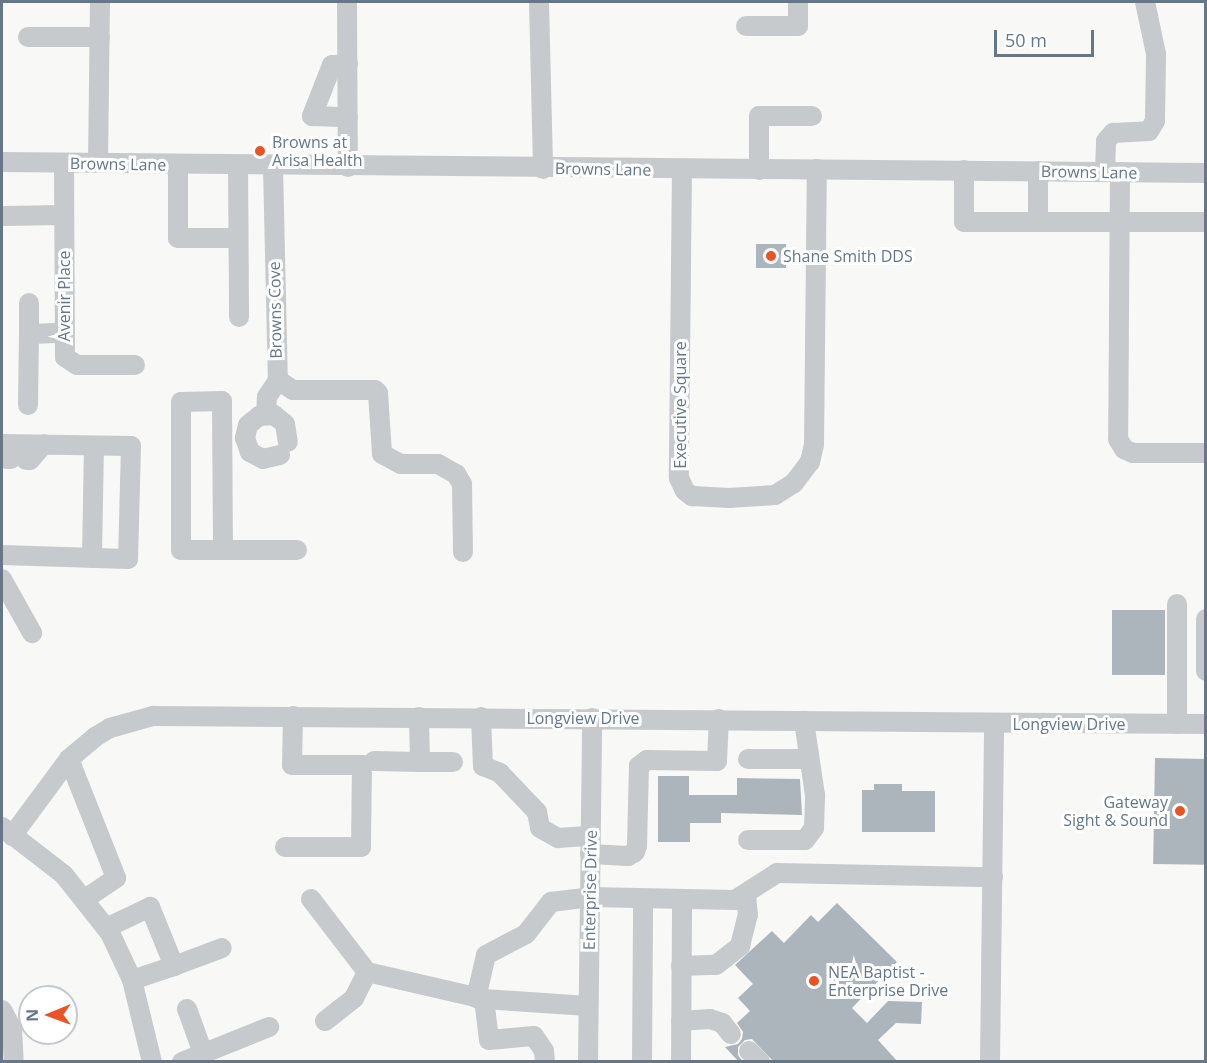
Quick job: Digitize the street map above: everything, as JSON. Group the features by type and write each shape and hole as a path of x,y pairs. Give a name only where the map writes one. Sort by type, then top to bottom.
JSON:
{"street":[{"path":"98,163 100,2"},
{"path":"347,2 348,167"},
{"path":"539,2 543,169"},
{"path":"746,26 798,26 798,2"},
{"path":"1145,2 1156,54 1155,120 1149,131 1113,133 1106,141 1113,172 1118,222 1118,440 1124,449 1133,453 1206,453"},
{"path":"28,37 100,37"},
{"path":"348,64 332,65 312,116 348,117"},
{"path":"759,170 759,116 812,116"},
{"name":"Browns Lane","path":"2,162 543,169 1206,173"},
{"name":"Avenir Place","path":"64,163 65,357 72,363 135,365"},
{"path":"178,165 178,237 238,238"},
{"path":"238,166 239,317"},
{"name":"Browns Cove","path":"273,166 278,380 293,390 375,390 378,393 382,454 401,464 438,464 456,474 462,484 463,552"},
{"name":"Executive Square","path":"682,170 679,478 685,491 692,496 729,498 775,495 794,483 810,462 814,444 817,169"},
{"path":"964,170 964,222 1038,220 1206,222"},
{"path":"1038,171 1038,220"},
{"path":"2,216 64,215"},
{"path":"28,405 29,303"},
{"path":"29,334 64,333"},
{"path":"266,414 267,397 278,380"},
{"path":"223,550 222,401 181,402 182,550 223,550 297,550"},
{"path":"266,414 280,419 289,431 284,449 270,459 255,456 246,446 245,431 253,419 266,414"},
{"path":"222,431 245,431"},
{"path":"10,454 30,460 44,444"},
{"path":"2,555 128,559 130,446 44,444 10,454"},
{"path":"92,558 94,446"},
{"path":"2,579 32,633"},
{"path":"1177,604 1177,724"},
{"path":"1206,619 1206,671"},
{"path":"285,847 361,847 362,765 292,765 293,716"},
{"path":"419,717 420,762"},
{"path":"481,717 483,766 501,773 537,812 540,828 558,838 628,856 635,852 638,846 639,766 646,760 717,761 719,719"},
{"name":"Longview Drive","path":"7,831 69,759 95,737 139,718 481,717 1206,724"},
{"name":"Enterprise Drive","path":"588,1062 592,718"},
{"path":"748,840 805,840 814,828 815,795 804,721"},
{"path":"990,1062 994,723"},
{"path":"69,759 116,878 85,899"},
{"path":"748,759 809,759"},
{"path":"374,761 453,762"},
{"path":"7,831 57,869 85,899 106,928 132,980 152,1062"},
{"path":"545,1062 544,1051 534,1036 489,1040 480,999 486,955 526,934 550,902 590,897 735,900 777,873 993,877"},
{"path":"681,966 717,965 740,946 748,915 746,895"},
{"path":"311,899 367,972 480,999 588,1006"},
{"path":"642,1062 643,899"},
{"path":"681,1062 682,900"},
{"path":"106,928 150,907 174,966"},
{"path":"132,980 222,948"},
{"path":"325,1021 354,998 367,972"},
{"path":"187,1009 203,1053"},
{"path":"2,1010 12,1029 14,1062"},
{"path":"681,1021 710,1019 722,1023 731,1034"},
{"path":"182,1062 269,1027"}],"building":[{"name":"Shane Smith DDS","path":"756,244 786,244 786,268 756,268"},
{"path":"1112,610 1165,610 1165,675 1112,675"},
{"name":"Gateway Sight & Sound","path":"1155,758 1206,759 1204,865 1153,864"},
{"path":"658,776 689,776 689,795 737,795 737,778 800,779 802,815 721,813 721,823 690,823 690,842 658,842"},
{"path":"874,784 902,784 902,791 935,791 935,832 862,832 862,790 874,790"},
{"name":"NEA Baptist - Enterprise Drive","path":"837,903 897,962 852,1008 867,1023 888,1001 922,1002 921,1024 896,1023 878,1040 898,1062 774,1062 752,1039 745,1040 738,1047 738,1055 743,1062 739,1062 725,1047 738,1044 742,1039 743,1032 737,1023 750,1011 738,998 753,984 735,965 772,931 784,943 811,915 818,922"}],"place":[{"name":"Browns at Arisa Health","path":"260,151"},
{"name":"Shane Smith DDS","path":"771,256"},
{"name":"Gateway Sight & Sound","path":"1180,811"},
{"name":"NEA Baptist - Enterprise Drive","path":"814,981"}]}
